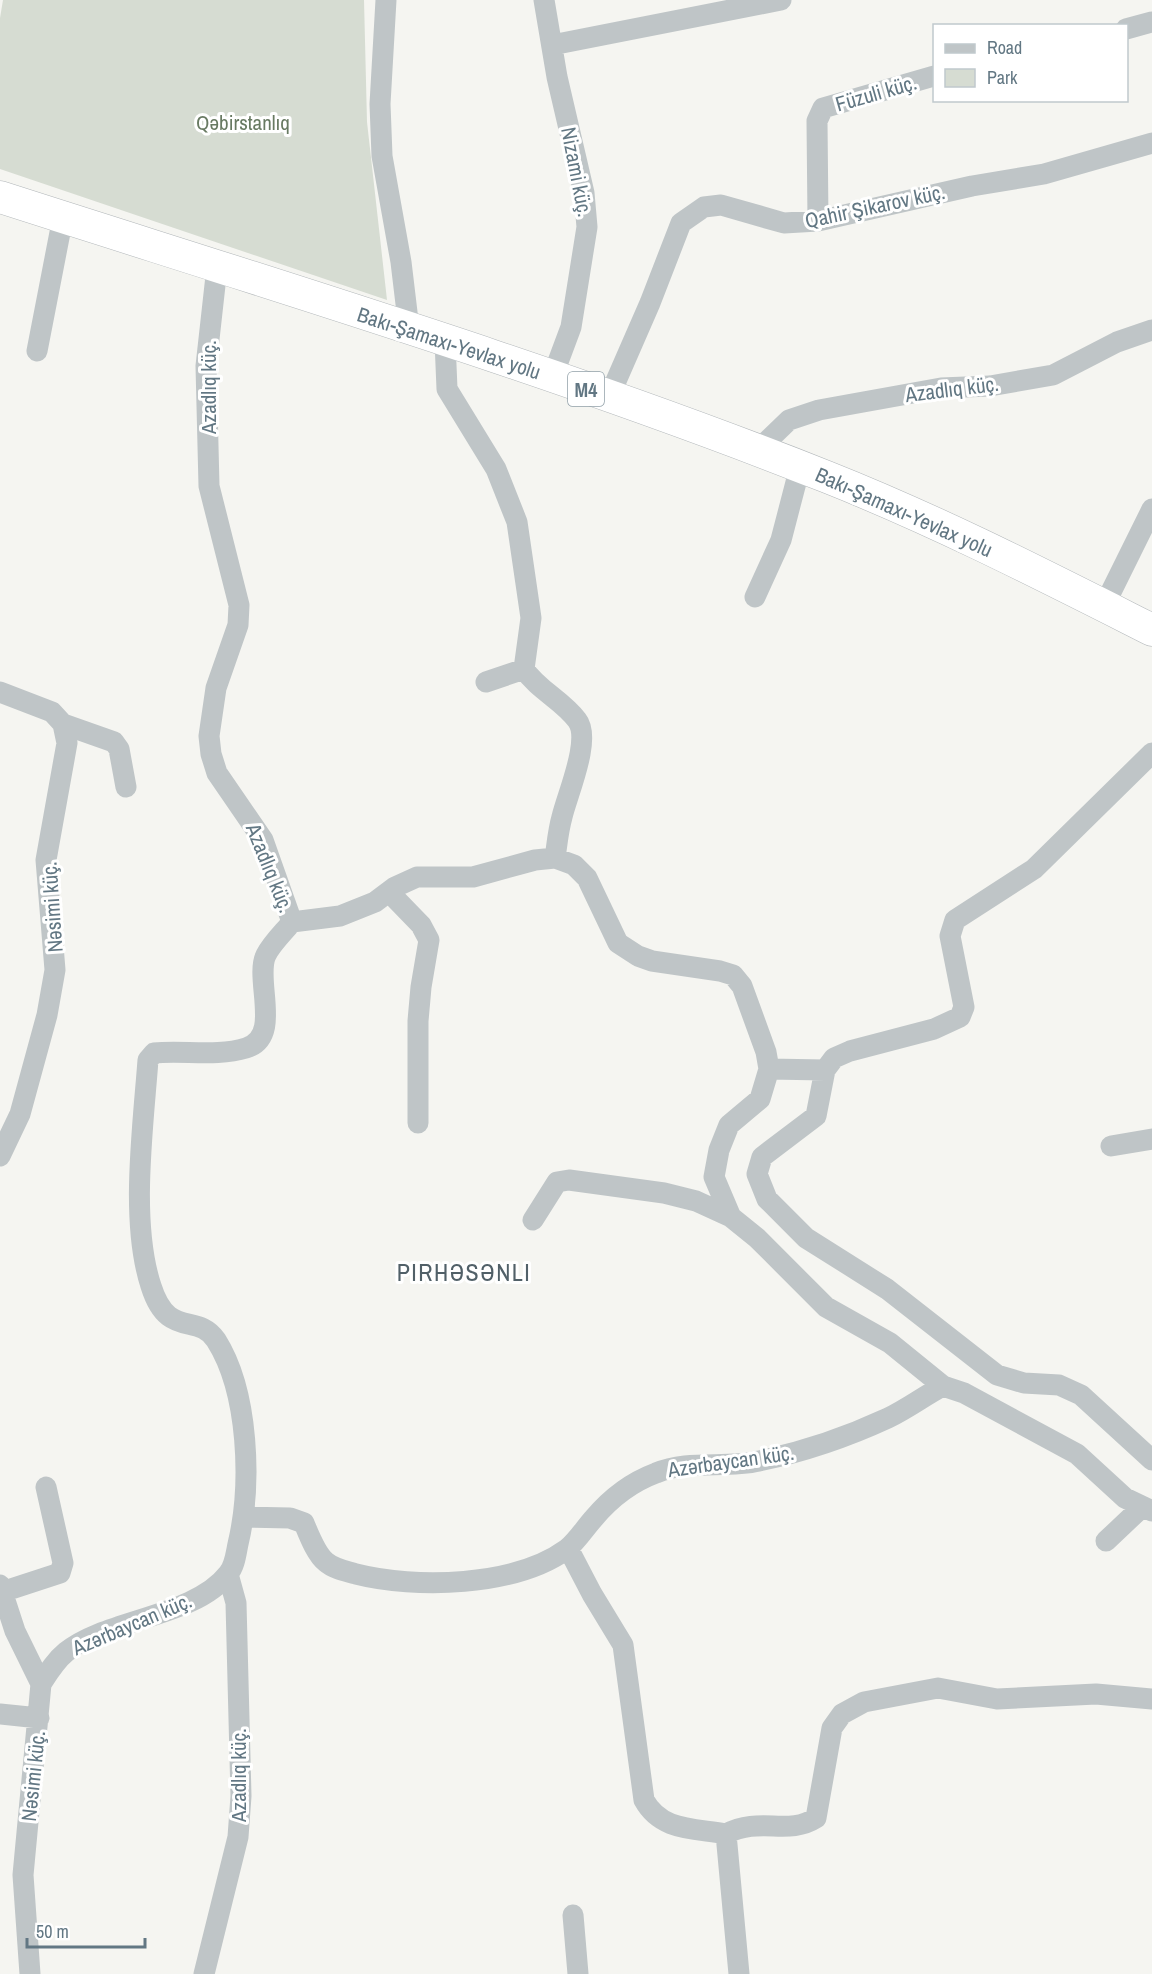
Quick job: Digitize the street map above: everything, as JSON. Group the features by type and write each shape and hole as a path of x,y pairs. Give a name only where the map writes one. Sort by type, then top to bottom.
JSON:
{"highway":[{"name":"Bakı-Şamaxı-Yevlax yolu","path":"0,197 408,329 800,467 990,549 1152,630"}],"street":[{"path":"386,0 380,105 382,156 400,262 408,329"},
{"name":"Nizami küç.","path":"544,0 584,194 587,227 571,327 552,378"},
{"path":"552,45 781,0"},
{"path":"1128,28 1152,22"},
{"name":"Füzuli küç.","path":"818,221 817,121 823,108 933,76"},
{"name":"Qahir Şikarov küç.","path":"609,398 681,223 704,207 721,205 784,223 818,221 972,186 1044,174 1152,143"},
{"path":"37,351 63,217"},
{"name":"Azadlıq küç.","path":"217,267 206,366 209,486 239,605 238,625 216,688 210,736 211,754 217,773 263,840 292,922 266,955 262,968 266,1008 264,1027 259,1038 248,1048 224,1052 154,1053 148,1060 140,1217 141,1250 157,1303 167,1316 180,1323 208,1330 216,1341 237,1392 247,1460 245,1516"},
{"name":"Azadlıq küç.","path":"757,451 789,420 819,410 941,388 990,386 1053,375 1117,342 1152,330"},
{"path":"445,342 447,388 496,469 517,522 531,618 524,669 532,682 578,720 582,736 578,762 561,820 555,858"},
{"path":"754,597 781,540 800,467"},
{"path":"1104,606 1152,509"},
{"path":"486,682 524,669"},
{"path":"0,692 52,712 63,724 114,742 119,749 126,787"},
{"name":"Nəsimi küç.","path":"0,1156 20,1114 47,1015 55,970 46,860 67,743 63,724"},
{"path":"1152,753 1034,868 992,899 955,920 950,936 964,1007 960,1017 934,1029 850,1051 834,1058 825,1070 816,1116 762,1157 757,1174 767,1199 806,1238 887,1289 998,1375 1024,1383 1059,1385 1082,1395 1152,1461"},
{"path":"292,922 339,916 375,902 417,877 473,877 535,860 555,858 574,866 587,878 618,943 652,961 733,975 742,986 766,1052 769,1070 760,1099 729,1125 719,1150 714,1177 731,1217"},
{"path":"389,892 421,925 429,940 418,1021 418,1123"},
{"path":"769,1070 825,1070"},
{"path":"1111,1146 1152,1138"},
{"path":"533,1220 557,1182 569,1180 664,1193 696,1201 731,1217 757,1238 826,1307 890,1343 943,1386 964,1392 1077,1454 1125,1498 1147,1509 1106,1541"},
{"name":"Azərbaycan küç.","path":"245,1516 290,1518 304,1523 326,1562 343,1570 382,1581 415,1584 482,1578 520,1571 547,1561 568,1548 596,1515 622,1491 657,1472 699,1463 754,1462 800,1453 889,1417 943,1386"},
{"path":"1,1588 60,1573 63,1563 46,1487"},
{"path":"228,1574 245,1516"},
{"path":"568,1548 622,1645 644,1800 652,1813 664,1823 726,1834 741,1826 802,1827 816,1818 832,1728 842,1714 864,1702 938,1688 998,1699 1096,1694 1152,1699"},
{"name":"Azadlıq küç.","path":"204,1974 238,1837 241,1796 236,1603 228,1574"},
{"name":"Azərbaycan küç.","path":"41,1684 66,1652 93,1637 178,1606 208,1590 228,1574"},
{"name":"Nəsimi küç.","path":"1,1588 15,1630 41,1684 23,1875 30,1974"},
{"path":"0,1714 39,1718"},
{"path":"726,1834 739,1974"},
{"path":"573,1915 578,1974"}],"green space":[{"name":"Qəbirstanlıq","path":"3,0 364,0 367,122 387,300 0,169 0,18"}],"district":[{"name":"PIRHƏSƏNLI","path":"464,1272"}]}
